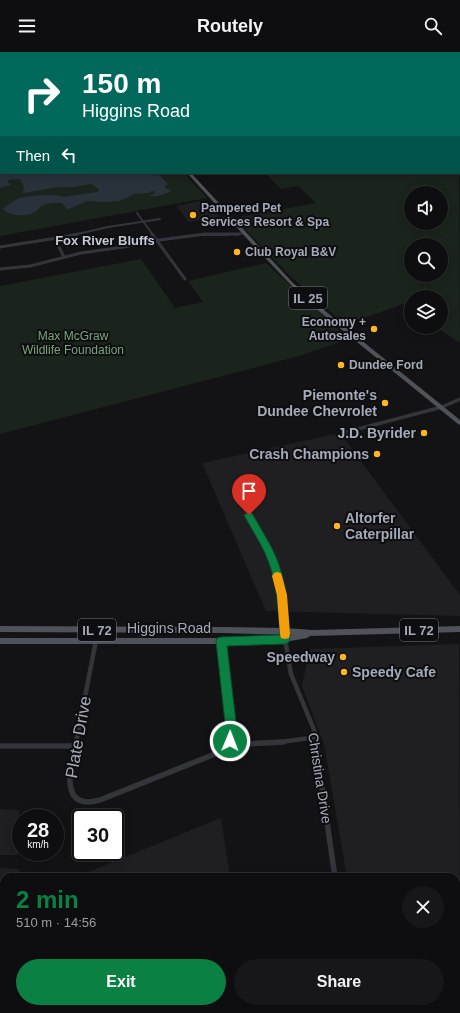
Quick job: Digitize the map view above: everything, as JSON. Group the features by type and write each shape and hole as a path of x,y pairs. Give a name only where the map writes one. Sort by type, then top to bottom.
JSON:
{"highway":[{"path":"130,52 136,52"}],"main road":[{"name":"IL 25","path":"190,174 276,268 319,308 460,423"},
{"name":"IL 25","path":"442,407 460,419"},
{"name":"Higgins Road","path":"0,630 285,631 313,633 460,629"},
{"name":"Higgins Road","path":"0,641 221,641 285,639 313,633"}],"street":[{"path":"137,213 185,279"},
{"path":"0,247 37,240 56,239 108,227 160,219"},
{"path":"0,269 30,266 64,257 205,234 234,235 243,233"},
{"path":"56,239 64,257"},
{"path":"343,433 442,407 460,399"},
{"name":"Christina Drive","path":"240,500 272,560 282,595 285,639 292,674 317,737 317,753 334,873"},
{"name":"Plate Drive","path":"98,630 69,784 70,791 77,799 86,802 100,800 220,752 229,745"},
{"path":"221,641 231,731 229,745 252,745 298,741 317,737"},
{"path":"0,746 75,746"}],"shaded area":[{"path":"0,174 158,174 168,184 165,186 166,189 171,190 157,196 148,196 154,194 154,191 149,193 134,194 120,201 87,201 69,209 67,209 62,203 54,203 43,205 28,215 14,215 3,209 20,198 48,195 62,197 98,192 99,189 91,184 74,187 58,187 23,193 24,187 20,179 9,180 7,181 11,185 0,188"},
{"path":"205,200 220,217 223,216 226,219 222,220 225,224 217,226 210,218 189,222 176,206"},
{"path":"340,433 460,595 460,616 266,611 202,463"},
{"path":"459,644 460,873 346,873 324,744 302,686 310,649"},
{"path":"0,809 12,810 12,855 0,855"},
{"path":"221,818 229,873 86,873 115,861 124,861 124,857"},
{"path":"0,868 19,869 20,873 0,873"}],"green space":[{"path":"0,174 185,174 207,198 0,236"},
{"path":"266,174 459,174 460,343 446,334 448,334 448,290 404,290 404,305 345,325 288,274 234,218 316,203 298,186 281,189"},
{"name":"Max McGraw Wildlife Foundation","path":"141,259 175,308 203,302 188,281 266,263 349,339 299,356 0,434 0,286"}],"slow traffic":[{"path":"277,576 282,595 285,634"}],"place":[{"name":"Pampered Pet Services Resort & Spa","path":"193,215"},
{"name":"Club Royal B&V","path":"237,252"},
{"name":"Economy + Autosales","path":"374,329"},
{"name":"Dundee Ford","path":"341,365"},
{"name":"Piemonte's Dundee Chevrolet","path":"385,403"},
{"name":"J.D. Byrider","path":"424,433"},
{"name":"Crash Champions","path":"377,454"},
{"name":"Altorfer Caterpillar","path":"337,526"},
{"name":"Speedway","path":"343,657"},
{"name":"Speedy Cafe","path":"344,672"}],"district":[{"name":"Fox River Bluffs","path":"105,240"}],"route":[{"path":"230,741 231,731 221,641 285,639 282,595 278,577 269,552 249,515"}]}
